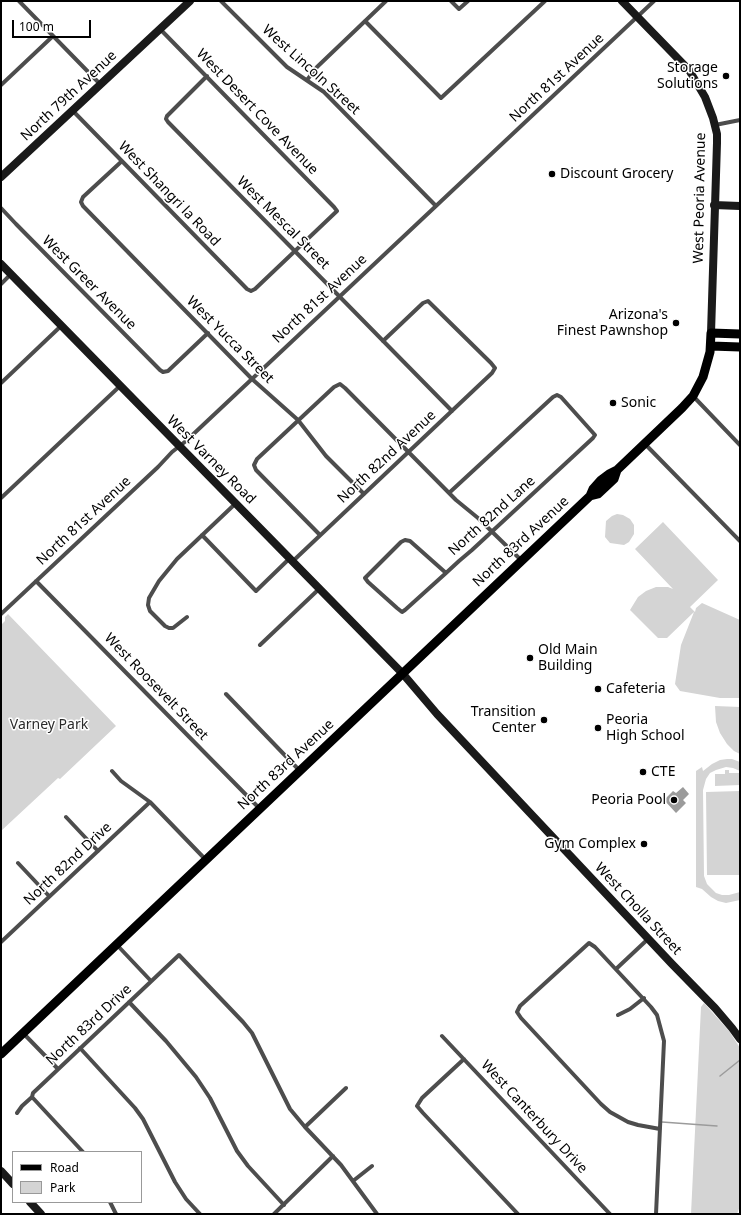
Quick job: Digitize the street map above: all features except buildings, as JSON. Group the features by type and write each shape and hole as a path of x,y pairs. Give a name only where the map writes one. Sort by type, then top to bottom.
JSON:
{"main road":[{"path":"711,340 740,334"},
{"path":"711,340 740,347"},
{"name":"North 83rd Avenue","path":"1,1054 590,496 598,494 614,479 617,470 693,396 703,377 711,340"}],"street":[{"path":"19,1 100,84"},
{"name":"North 79th Avenue","path":"1,177 190,1"},
{"name":"West Lincoln Street","path":"221,1 287,67 324,92 436,206"},
{"path":"307,80 318,67 386,1"},
{"path":"451,1 459,9 468,1"},
{"path":"365,21 441,98 545,1"},
{"name":"West Peoria Avenue","path":"622,1 689,70 708,104 715,125 717,143 711,340"},
{"name":"North 81st Avenue","path":"1,614 654,1"},
{"name":"West Desert Cove Avenue","path":"160,29 329,201 337,211 295,252"},
{"path":"1,86 53,36"},
{"name":"West Mescal Street","path":"207,76 167,116 166,119 168,122 452,411"},
{"path":"1,78 5,82"},
{"name":"West Shangri la Road","path":"73,111 247,289 251,291 255,289 295,252"},
{"path":"715,125 740,120"},
{"name":"West Yucca Street","path":"122,161 83,197 81,202 83,206 252,379 298,420 326,456 364,494"},
{"path":"714,205 740,206"},
{"name":"West Greer Avenue","path":"1,208 154,364 164,372 168,371 208,333"},
{"name":"West Varney Road","path":"1,264 403,674"},
{"path":"1,284 11,274"},
{"name":"North 82nd Avenue","path":"202,535 256,591 320,536 492,373 495,368 428,301 423,303 383,341"},
{"path":"1,383 62,326"},
{"path":"320,536 256,470 254,465 257,459 298,420 334,387 340,384 449,493 493,531 521,561"},
{"path":"1,498 120,386"},
{"name":"North 82nd Lane","path":"446,573 410,541 405,540 368,574 366,578 402,612 405,610 493,531 595,435 592,430 557,395 553,397 449,493"},
{"path":"693,396 740,445"},
{"path":"645,444 740,541"},
{"path":"187,617 173,628 169,628 160,623 150,611 148,605 152,592 172,564 236,503"},
{"name":"West Roosevelt Street","path":"36,581 260,809"},
{"path":"260,645 319,589"},
{"name":"West Cholla Street","path":"403,674 437,714 648,939 715,1008 740,1039"},
{"path":"226,694 300,772"},
{"path":"112,771 121,781 150,802 206,860"},
{"name":"North 82nd Drive","path":"1,942 150,802"},
{"path":"66,817 98,851"},
{"path":"18,863 50,896"},
{"path":"616,969 648,939"},
{"path":"656,1214 660,1129 664,1041 656,1015 644,998 595,947 589,943 520,1006 517,1012 606,1108 633,1123 660,1129"},
{"path":"117,945 151,981"},
{"name":"North 83rd Drive","path":"17,1113 32,1097 33,1093 179,955 243,1022 252,1034 290,1109 305,1127"},
{"path":"618,1015 630,1009 644,998"},
{"path":"129,1002 192,1071 210,1098 236,1151 284,1205"},
{"path":"23,1033 58,1069"},
{"name":"West Canterbury Drive","path":"442,1036 610,1214"},
{"path":"80,1048 139,1114 164,1158 175,1182 186,1199 200,1214"},
{"path":"464,1059 422,1098 418,1106 518,1214"},
{"path":"346,1088 305,1127 333,1156 377,1214"},
{"path":"32,1097 82,1151"},
{"path":"274,1214 333,1156"},
{"path":"353,1181 372,1166"},
{"path":"1,1171 12,1183"},
{"path":"31,1203 41,1214"},
{"path":"110,1203 116,1214"}],"green space":[{"path":"617,514 623,515 630,519 634,525 634,534 629,542 624,545 610,543 605,537 606,521"},
{"path":"663,522 718,580 690,607 695,612 696,608 702,603 740,620 740,698 720,698 680,691 675,684 681,645 694,612 667,638 658,638 630,610 638,597 646,591 656,587 668,587 673,589 635,549"},
{"name":"Varney Park","path":"8,614 116,726 60,779 58,778 1,831 1,625 5,621 5,617"},
{"path":"715,706 740,707 740,754 734,751 727,744 720,733 716,722"},
{"path":"727,759 740,762 740,771 726,767 710,773 706,779 703,790 704,876 707,884 716,893 729,895 740,892 740,900 726,903 718,901 702,889 696,887 696,771 702,767 703,771 720,760"},
{"path":"725,770 729,770 729,773 739,773 740,785 715,786 715,774 725,774"},
{"path":"740,791 740,875 707,875 706,792"},
{"path":"704,1003 729,1031 740,1048 740,1206 737,1214 691,1214 701,1007"}],"shaded area":[{"name":"Peoria Pool","path":"683,787 689,794 683,800 686,803 676,813 664,800 673,791 676,793"}],"waterway":[{"path":"720,1076 740,1060"},
{"path":"662,1122 717,1126"}],"place":[{"name":"Storage Solutions","path":"726,76"},
{"name":"Discount Grocery","path":"552,174"},
{"name":"Arizona's Finest Pawnshop","path":"676,323"},
{"name":"Sonic","path":"613,403"},
{"name":"Old Main Building","path":"530,658"},
{"name":"Cafeteria","path":"598,689"},
{"name":"Transition Center","path":"544,720"},
{"name":"Peoria High School","path":"598,728"},
{"name":"CTE","path":"643,772"},
{"name":"Peoria Pool","path":"674,800"},
{"name":"Gym Complex","path":"644,844"}]}
